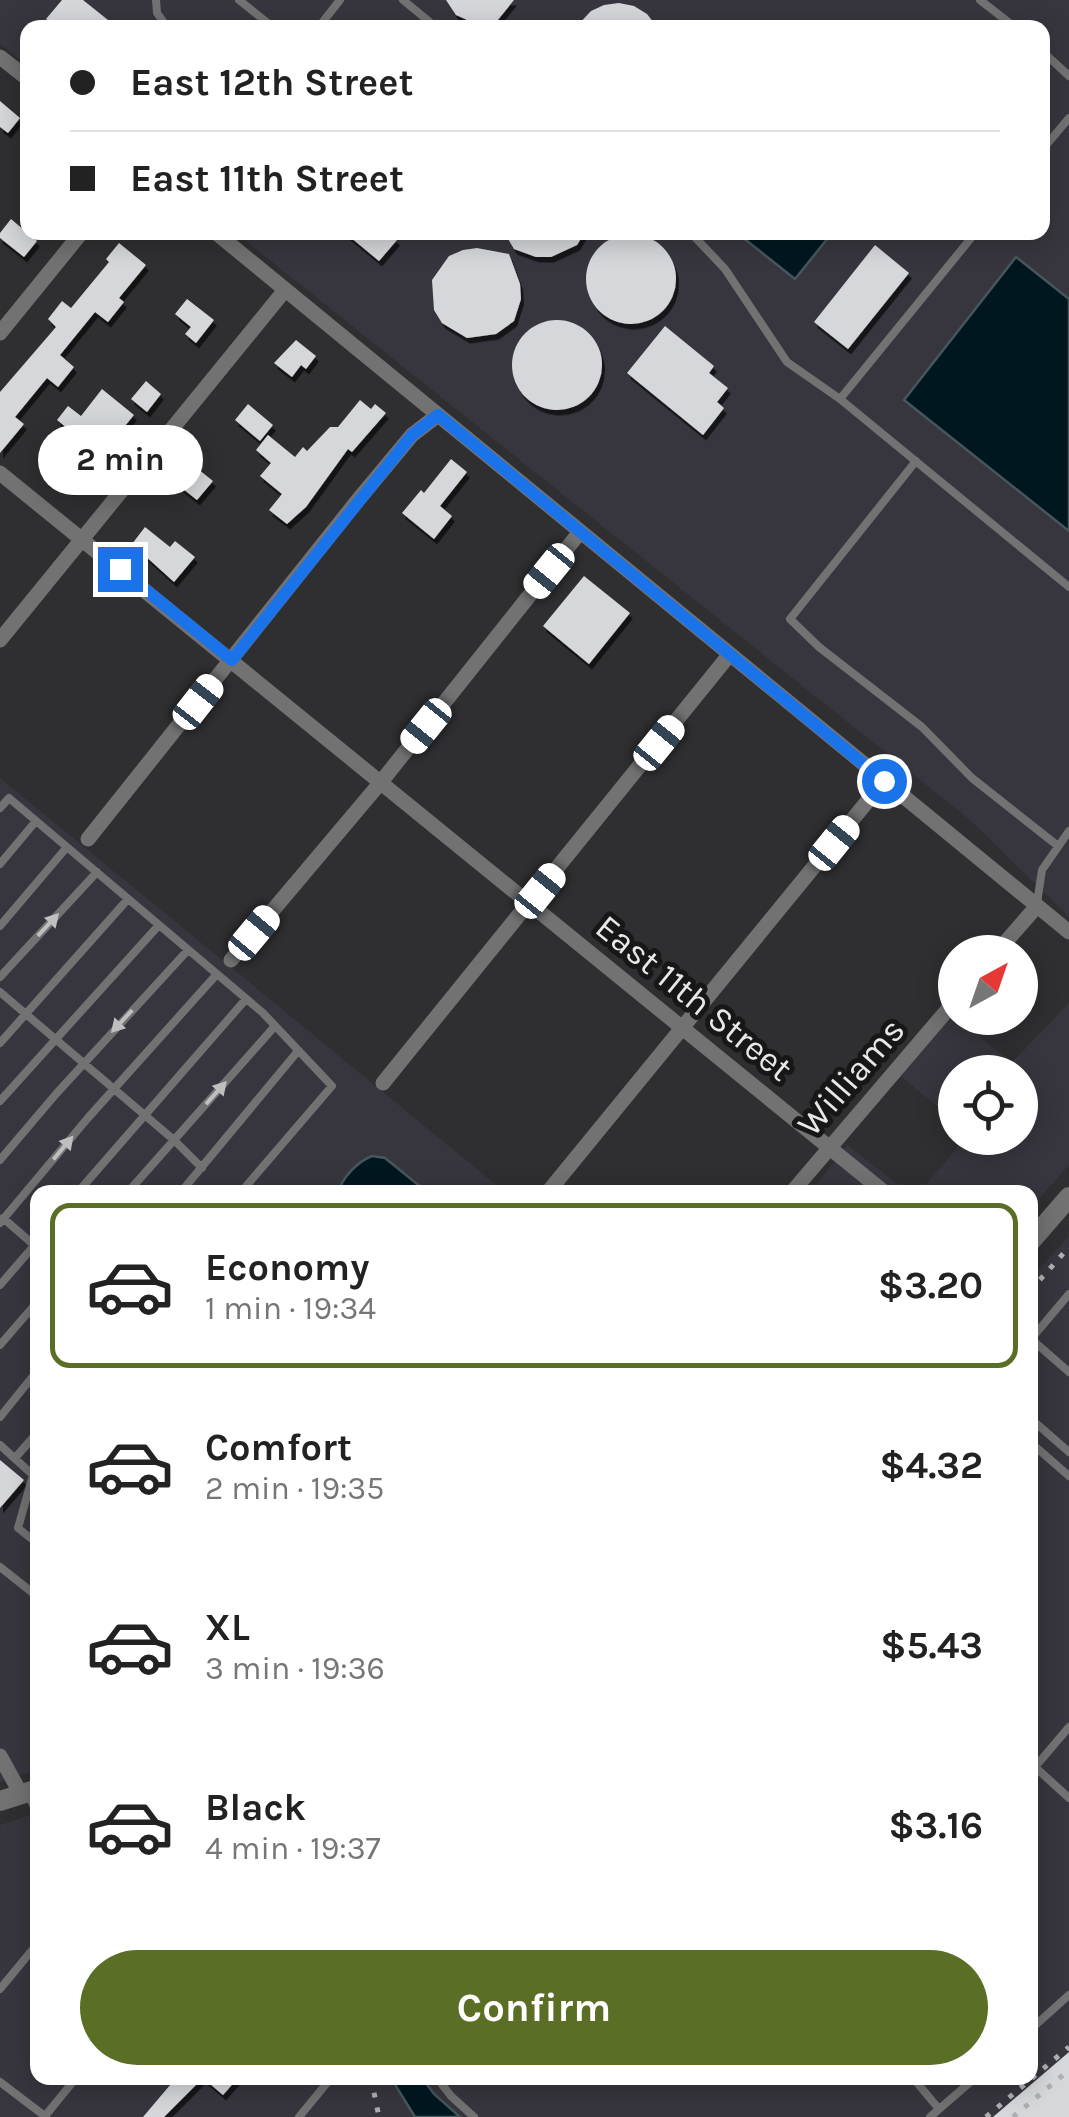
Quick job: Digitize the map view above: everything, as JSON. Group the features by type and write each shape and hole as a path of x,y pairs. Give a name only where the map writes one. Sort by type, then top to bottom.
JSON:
{"street":[{"path":"0,57 20,73"},
{"path":"0,334 76,240"},
{"path":"225,240 1069,932"},
{"path":"0,640 285,290"},
{"path":"88,839 412,435 438,415"},
{"name":"East 11th Street","path":"0,473 875,1185"},
{"path":"231,960 381,782 580,532"},
{"path":"383,1083 730,654"},
{"path":"554,1185 884,781"},
{"path":"1012,935 1037,906"},
{"name":"Williams","path":"798,1185 938,1021"},
{"path":"1038,1233 1069,1196"},
{"path":"0,1756 29,1792 0,1801"}],"lane":[{"path":"239,0 264,20"},
{"path":"324,20 340,0"},
{"path":"404,0 427,20"},
{"path":"980,0 1006,20"},
{"path":"1050,58 1069,76"},
{"path":"1050,141 1069,118"},
{"path":"698,240 725,269 787,362 840,399 1069,587"},
{"path":"840,399 969,240"},
{"path":"916,462 790,619 819,647 922,727 972,778 1058,846"},
{"path":"0,808 9,798 246,999 332,1086 247,1185"},
{"path":"0,864 36,821"},
{"path":"1037,906 1042,870 1069,831"},
{"path":"0,926 67,848"},
{"path":"0,977 96,872"},
{"path":"0,1044 128,899"},
{"path":"0,1101 159,925"},
{"path":"0,1160 188,950"},
{"path":"31,1185 217,974"},
{"path":"0,992 202,1168"},
{"path":"84,1185 246,999"},
{"path":"134,1185 276,1026"},
{"path":"187,1185 298,1051"},
{"path":"30,1186 1,1219 30,1240"},
{"path":"0,1284 30,1251"},
{"path":"1038,1329 1069,1294"},
{"path":"0,1345 30,1310"},
{"path":"1038,1345 1069,1372"},
{"path":"1060,1364 1069,1353"},
{"path":"0,1417 30,1380"},
{"path":"1038,1425 1069,1452"},
{"path":"15,1458 30,1441"},
{"path":"0,1445 30,1473"},
{"path":"1038,1449 1069,1476"},
{"path":"30,1482 18,1528 30,1538"},
{"path":"26,1496 30,1492"},
{"path":"0,1566 30,1590"},
{"path":"1038,1759 1069,1727"},
{"path":"1038,1770 1069,1798"},
{"path":"0,1989 30,1953"},
{"path":"1038,2023 1069,1995"},
{"path":"0,2082 46,2116 70,2085"},
{"path":"299,2117 325,2085"},
{"path":"442,2085 474,2117"},
{"path":"919,2085 940,2109"},
{"path":"930,2117 967,2085"}],"shaded area":[{"path":"0,0 1069,0 1069,917 970,820 245,240 1050,240 1050,20 20,20 20,60 0,44"},
{"path":"0,778 496,1185 30,1185 30,1772 0,1782"},
{"path":"1069,1003 1069,1165 1038,1200 1038,1185 926,1185 951,1155 1038,1155 1038,1055 1019,1055"},
{"path":"938,1030 938,1035 977,1035 1003,1055 938,1055 938,1107 899,1075"},
{"path":"847,1145 899,1185 816,1185"},
{"path":"1069,1236 1069,2117 0,2117 0,1825 30,1815 30,2085 1038,2085 1038,1270"}],"water":[{"path":"746,240 826,240 795,279"},
{"path":"1016,257 1069,299 1069,531 904,400"},
{"path":"372,1156 385,1158 418,1185 341,1185 361,1162"},
{"path":"395,2085 427,2085 460,2117 415,2117"}],"building":[{"path":"62,0 83,0 108,20 47,20"},
{"path":"446,0 514,0 498,20 467,20 456,15"},
{"path":"604,5 634,6 652,20 583,20"},
{"path":"0,101 20,118 8,133 0,127"},
{"path":"11,219 20,227 20,240 37,241 24,257 0,238"},
{"path":"354,240 397,240 379,261"},
{"path":"509,240 580,240 551,257 536,257 514,249"},
{"path":"608,240 654,240 669,254 675,270 675,288 669,304 648,321 614,321 599,311 589,296 589,262"},
{"path":"119,243 146,265 119,298 124,302 108,322 95,312 60,355 74,367 58,387 47,378 15,417 24,424 0,453 0,392 56,327 48,319 62,301 71,308 109,262 106,259"},
{"path":"875,245 909,273 848,349 814,322"},
{"path":"477,248 509,254 521,299 514,321 496,334 467,338 442,323 434,310 432,280 449,256"},
{"path":"187,299 214,320 196,343 185,334 191,327 175,314"},
{"path":"557,320 574,323 589,333 599,348 599,382 589,397 574,407 557,410 540,407 525,397 515,382 512,365 515,348 525,333 540,323"},
{"path":"665,326 714,366 709,373 728,388 717,402 724,408 703,435 627,373"},
{"path":"296,340 316,356 306,369 301,365 292,377 274,363"},
{"path":"146,381 161,394 147,412 131,399"},
{"path":"102,389 134,415 71,491 47,472 59,457 65,462 82,440 57,420 68,406 81,416"},
{"path":"360,400 371,409 375,404 386,413 352,452 348,449 306,507 287,524 269,510 282,494 260,476 271,463 256,450 268,435 295,457 303,447 307,451 330,427 338,427"},
{"path":"248,404 273,425 260,441 235,420"},
{"path":"451,459 467,472 440,506 452,516 434,539 402,513"},
{"path":"193,465 213,481 197,500 178,485"},
{"path":"145,527 170,547 175,541 195,557 174,582 132,544"},
{"path":"584,576 630,613 589,664 543,626"},
{"path":"0,1460 24,1480 0,1508"},
{"path":"1069,2052 1069,2117 993,2117 1030,2085 1038,2085 1038,2079"},
{"path":"170,2085 196,2085 164,2117 143,2117"},
{"path":"211,2085 232,2085 223,2095"}],"railway":[{"path":"1038,1282 1069,1247"},
{"path":"1038,2073 1069,2047"},
{"path":"1013,2117 1069,2070"},
{"path":"372,2085 379,2117"},
{"path":"986,2117 1024,2085"}],"route":[{"path":"120,569 232,660 412,435 438,415 884,781"}]}
